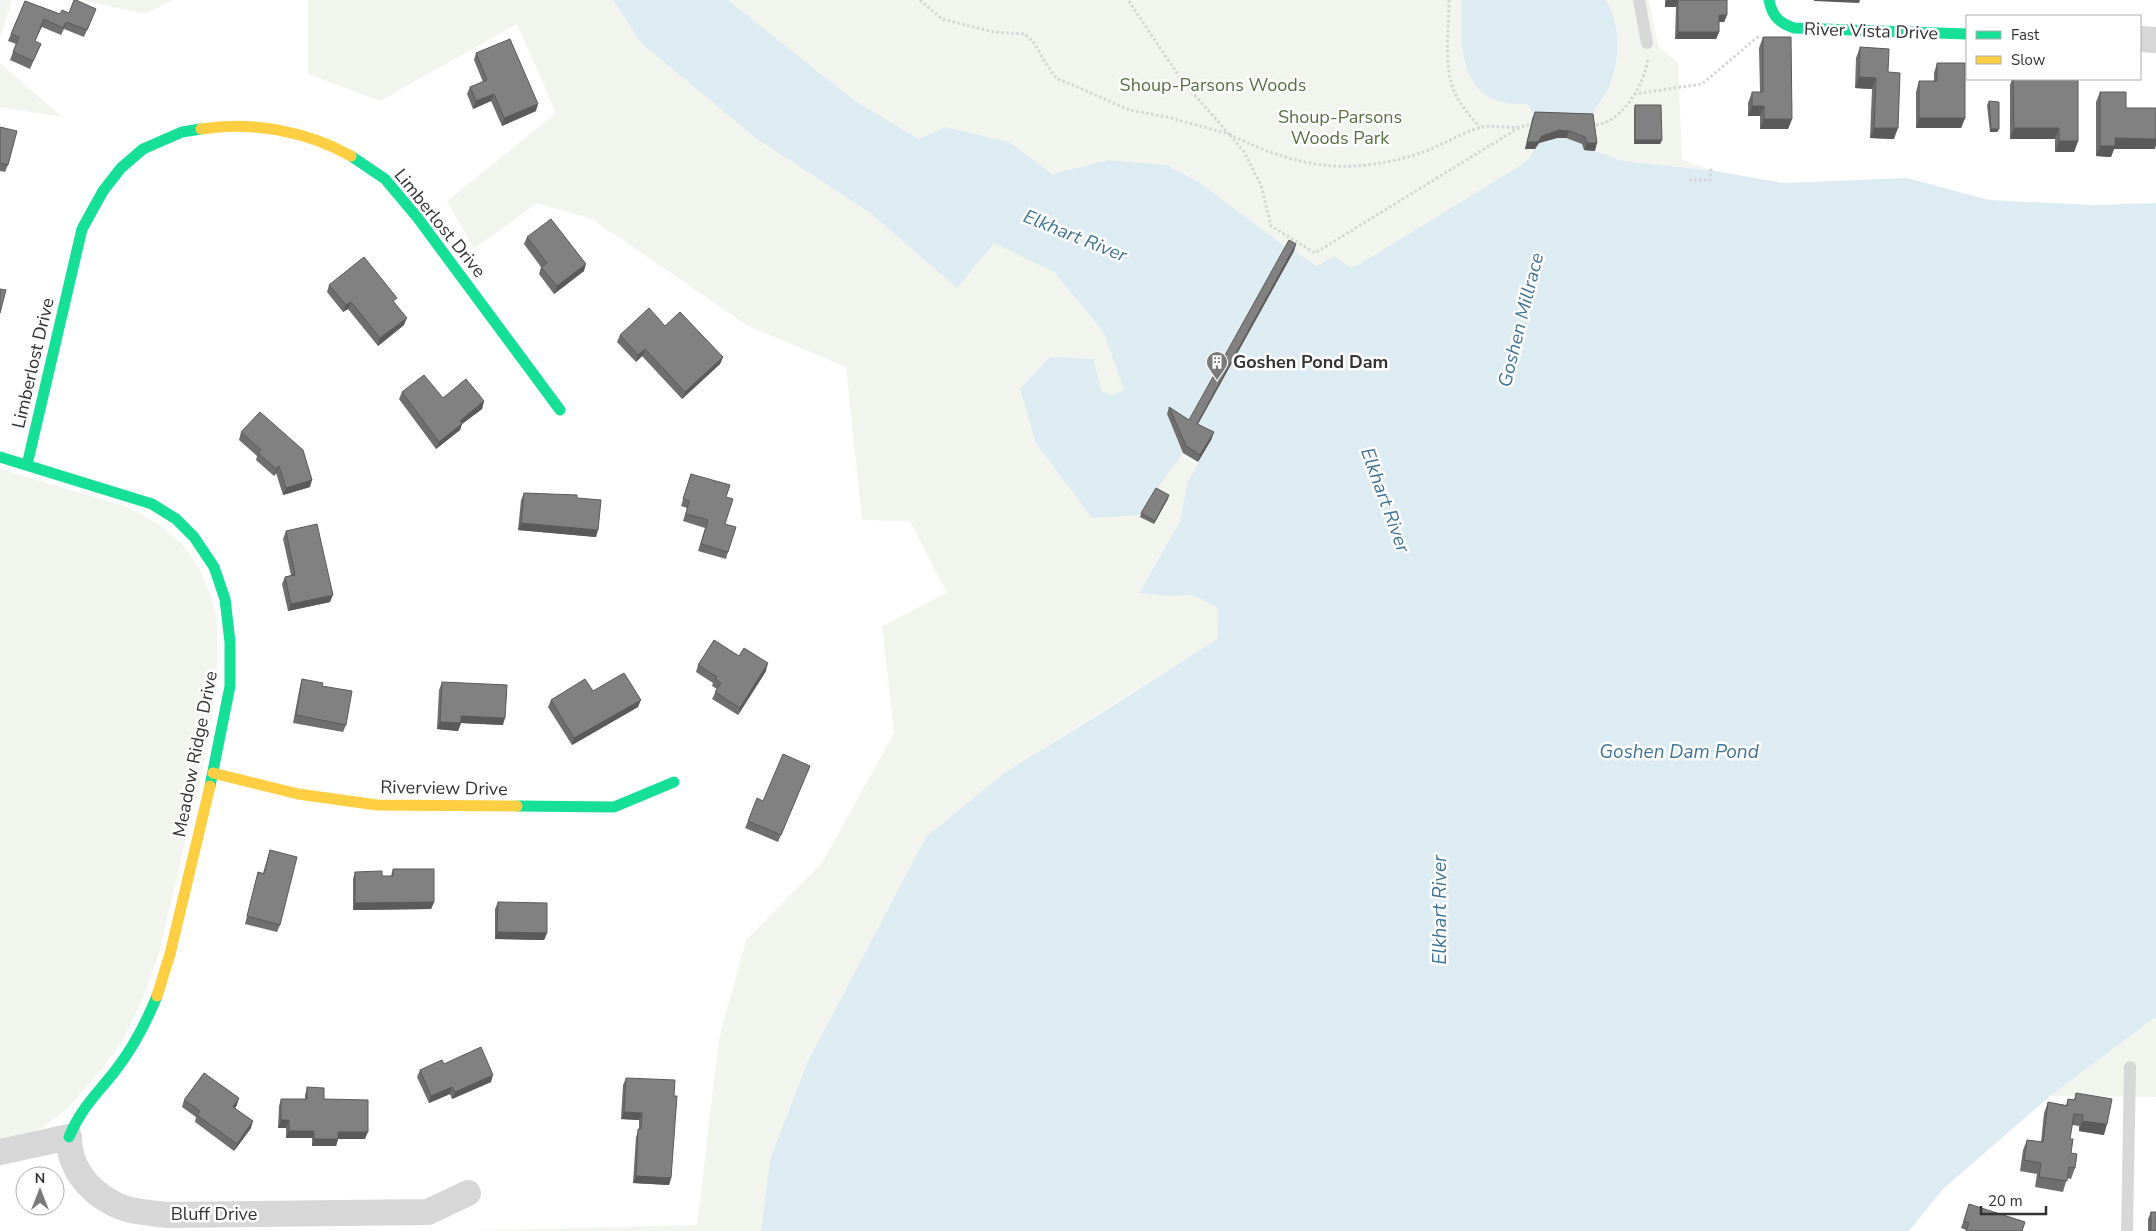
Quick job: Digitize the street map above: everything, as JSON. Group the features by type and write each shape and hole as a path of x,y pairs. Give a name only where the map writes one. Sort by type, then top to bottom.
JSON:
{"street":[{"path":"1769,0 1776,21"},
{"name":"River Vista Drive","path":"1776,21 1782,25 1798,28 1966,34"},
{"path":"2141,39 2156,40"},
{"name":"Limberlost Drive","path":"27,465 82,229 103,191 121,168 143,149 182,132 226,125 275,130 316,139 349,155 385,179 417,217 560,410"},
{"name":"Meadow Ridge Drive","path":"0,457 118,492 152,504 176,519 194,537 214,567 225,599 230,642 230,686 213,773 170,954 157,996 138,1038 116,1070 77,1117 69,1137"},
{"name":"Riverview Drive","path":"213,773 298,794 377,805 614,807 674,782"},
{"path":"0,1152 69,1137"},
{"name":"Bluff Drive","path":"69,1137 71,1160 81,1176 96,1192 115,1204 137,1211 206,1223 428,1212 468,1193"}],"lane":[{"path":"1639,0 1646,43"},
{"path":"2127,1231 2130,1067"}],"path":[{"path":"920,0 942,19 994,32 1025,34 1035,44 1056,78 1129,110 1167,117 1229,134 1260,150 1314,165 1351,167 1388,162 1442,144 1480,127 1521,127"},
{"path":"1128,0 1183,82 1244,152 1261,185 1271,226 1314,253 1521,127 1528,124 1538,124"},
{"path":"1450,0 1448,64 1454,91 1464,109 1480,127"},
{"path":"1634,94 1702,84 1776,21"},
{"path":"1587,125 1609,122 1634,94 1646,70 1648,59 1646,43"},
{"path":"1689,180 1710,180 1711,167"}],"green space":[{"path":"0,0 12,0 0,39"},
{"path":"82,0 173,0 144,14"},
{"path":"308,0 613,0 642,44 757,139 869,212 957,288 994,242 1054,272 1104,333 1125,391 1113,395 1102,391 1087,511 1092,518 1156,489 1181,455 1197,465 1187,483 1180,521 1139,592 1169,596 1193,595 1218,608 1217,639 1004,773 926,837 808,1061 770,1159 761,1231 473,1231 697,1225 719,1039 746,940 822,863 894,733 882,626 947,593 910,521 862,520 846,367 748,326 592,219 537,203 474,249 447,201 556,113 517,24 380,101 308,74"},
{"name":"Shoup-Parsons Woods Park","path":"728,0 1462,0 1461,27 1464,63 1473,82 1489,97 1527,104 1533,113 1525,149 1535,149 1521,165 1358,265 1349,267 1318,266 1286,247 1197,181 1167,165 1108,160 1052,174 1009,142 945,127 919,139 855,101"},
{"path":"1606,0 1649,0 1658,46 1678,63 1682,160 1715,171 1624,161 1595,151 1591,130 1593,108 1611,83 1615,71 1618,46 1615,22"},
{"path":"0,63 62,117 0,107"},
{"path":"0,469 127,507 159,524 182,544 199,568 211,596 217,620 217,686 202,770 159,953 144,996 125,1036 106,1064 68,1108 40,1129 0,1141"},
{"path":"2156,1017 2156,1097 2050,1096"}],"water":[{"name":"Elkhart River","path":"613,0 728,0 855,101 919,139 945,127 1009,142 1052,174 1108,160 1167,165 1197,181 1286,247 1187,427 1167,415 1183,453 1138,515 1092,518 1036,443 1020,389 1050,357 1093,359 1102,391 1113,395 1124,390 1104,333 1054,272 994,243 957,288 869,212 757,139 642,44"},
{"path":"1462,0 1606,0 1615,22 1618,45 1617,57 1612,80 1596,107 1591,121 1532,119 1533,113 1527,104 1505,103 1488,96 1476,86 1468,72 1461,38"},
{"name":"Goshen Dam Pond","path":"1557,138 1566,138 1582,144 1584,150 1595,151 1624,161 1715,171 1783,183 1907,178 1989,200 2094,205 2156,203 2156,1017 2050,1096 1943,1189 1909,1231 761,1231 770,1159 808,1061 926,837 1004,773 1217,639 1218,608 1193,595 1169,596 1139,593 1180,521 1187,483 1211,440 1194,431 1294,251 1317,266 1334,256 1349,267 1358,265 1521,165 1529,158 1539,143"}],"building":[{"path":"74,0 96,9 87,30 66,22 63,28 44,19 35,41 41,44 33,61 13,52 19,37 11,34 25,1 60,14 62,10 69,13"},
{"path":"1678,0 1727,0 1727,15 1719,15 1719,32 1678,32"},
{"path":"1763,37 1791,37 1792,119 1764,119 1764,106 1752,106 1752,92 1763,92"},
{"path":"510,39 538,104 504,118 494,94 476,101 470,87 487,80 476,53"},
{"path":"1860,47 1889,49 1888,72 1900,73 1898,128 1874,128 1876,78 1859,77"},
{"path":"1937,63 1965,63 1965,118 1919,118 1919,81 1937,81"},
{"path":"2013,80 2078,80 2078,141 2059,141 2059,128 2014,128"},
{"path":"2100,92 2126,92 2126,108 2156,108 2156,139 2115,138 2115,146 2100,146"},
{"path":"1989,101 1999,102 1999,129 1991,129"},
{"path":"1635,105 1661,105 1662,140 1635,140"},
{"path":"1535,112 1593,114 1597,143 1587,143 1585,137 1569,131 1559,130 1542,136 1538,142 1527,142"},
{"path":"0,127 17,131 8,165 0,163"},
{"path":"551,219 586,264 557,286 541,267 547,263 527,237"},
{"path":"1289,240 1296,244 1197,424 1214,432 1200,455 1186,446 1169,407 1189,420"},
{"path":"364,257 397,298 393,301 407,318 380,338 351,302 346,305 329,285"},
{"path":"0,289 6,290 0,313"},
{"path":"649,308 665,326 680,312 723,357 685,392 645,349 638,355 620,335"},
{"path":"424,375 443,398 466,379 484,401 460,421 463,423 439,442 402,392"},
{"path":"260,412 303,450 312,480 286,488 279,466 276,469 258,453 261,450 241,432"},
{"path":"691,474 730,485 726,497 733,499 725,524 736,527 728,552 701,544 708,520 686,514 689,501 683,499"},
{"path":"1156,488 1169,495 1155,521 1141,513"},
{"path":"524,493 577,495 577,498 601,500 598,530 521,523"},
{"path":"317,524 333,595 291,604 285,577 295,575 286,531"},
{"path":"714,640 739,656 744,648 768,663 740,708 715,692 721,683 715,679 717,677 698,665"},
{"path":"624,673 641,700 574,738 551,700 585,679 593,691"},
{"path":"302,679 323,683 322,686 352,691 346,725 296,715"},
{"path":"442,682 507,685 505,718 461,716 461,723 440,722"},
{"path":"783,754 810,766 781,835 748,821 757,798 763,801"},
{"path":"270,850 297,857 280,925 247,916 258,872 264,874"},
{"path":"393,869 434,869 434,902 355,903 355,872 382,871 382,876 393,876"},
{"path":"498,902 547,903 547,933 497,932"},
{"path":"481,1047 493,1075 455,1092 452,1087 431,1096 420,1070 442,1060 444,1064"},
{"path":"204,1073 239,1098 233,1107 253,1121 237,1144 197,1115 200,1111 184,1100"},
{"path":"626,1078 675,1080 674,1096 677,1096 671,1178 636,1176 638,1129 641,1129 642,1113 624,1112"},
{"path":"307,1087 324,1088 324,1099 368,1100 368,1132 338,1132 338,1139 314,1139 314,1131 289,1131 289,1120 281,1120 281,1099 307,1099"},
{"path":"2076,1093 2112,1099 2107,1124 2082,1121 2083,1115 2074,1114 2070,1139 2073,1139 2071,1153 2077,1154 2075,1168 2069,1167 2067,1181 2039,1177 2041,1163 2024,1160 2027,1140 2043,1142 2048,1102 2067,1106 2068,1099 2075,1100"},
{"path":"1969,1204 2025,1222 2022,1231 1966,1231 1969,1223 1964,1221"},
{"path":"2151,1212 2156,1212 2156,1231 2151,1231"}],"traffic: fast":[{"path":"1769,0 1774,15 1784,24 1794,28 1966,34"},
{"path":"27,465 82,229 103,191 121,168 143,149 182,132 201,129"},
{"path":"351,156 385,179 417,217 560,410"},
{"path":"0,457 152,504 176,519 194,537 214,567 225,599 230,642 230,686 210,786"},
{"path":"517,806 614,807 674,782"},
{"path":"69,1137 84,1109 122,1062 144,1026 157,996"}],"traffic: slow":[{"path":"201,129 239,126 278,130 316,140 351,156"},
{"path":"213,773 298,794 377,805 517,806"},
{"path":"157,996 170,954 210,786"}],"place":[{"name":"Goshen Pond Dam","path":"1217,381"}],"park label":[{"name":"Shoup-Parsons Woods","path":"1213,85"}],"water label":[{"name":"Goshen Millrace","path":"1521,320"}]}
